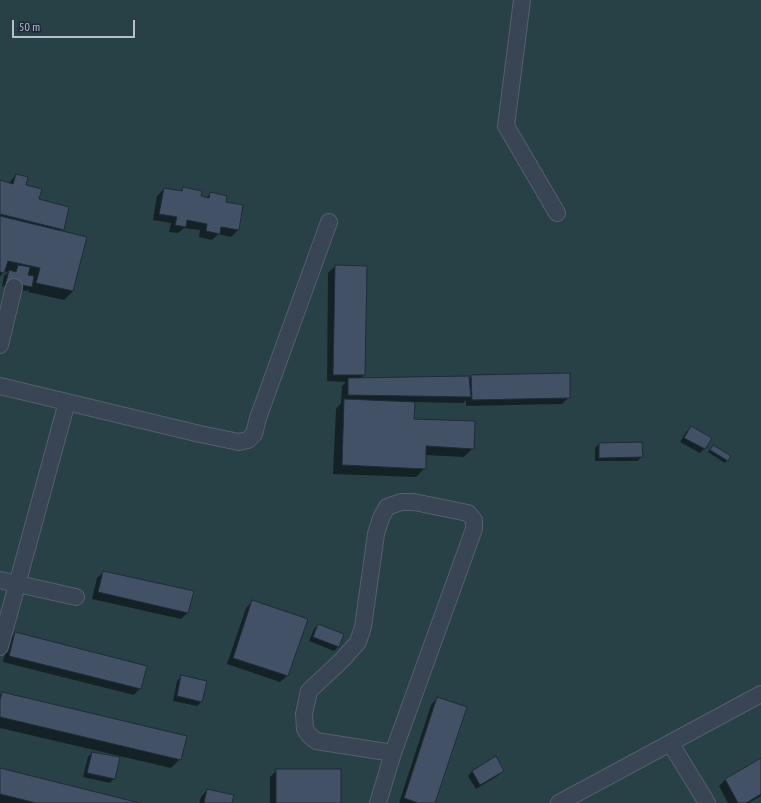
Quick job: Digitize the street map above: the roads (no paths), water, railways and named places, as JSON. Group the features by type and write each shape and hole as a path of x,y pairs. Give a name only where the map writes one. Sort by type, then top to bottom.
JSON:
{"street":[{"path":"522,0 506,126 557,213"},
{"path":"0,386 208,436 239,442 248,440 254,434 258,418 329,222"},
{"path":"0,345 14,287"},
{"path":"0,647 67,402"},
{"path":"378,803 393,753 474,529 474,520 468,513 414,502 400,502 387,507 381,518 376,534 363,627 358,642 342,660 309,691 304,714 305,729 316,741 393,753"},
{"path":"0,580 76,597"},
{"path":"559,803 671,744 761,694"},
{"path":"671,744 707,803"}]}
